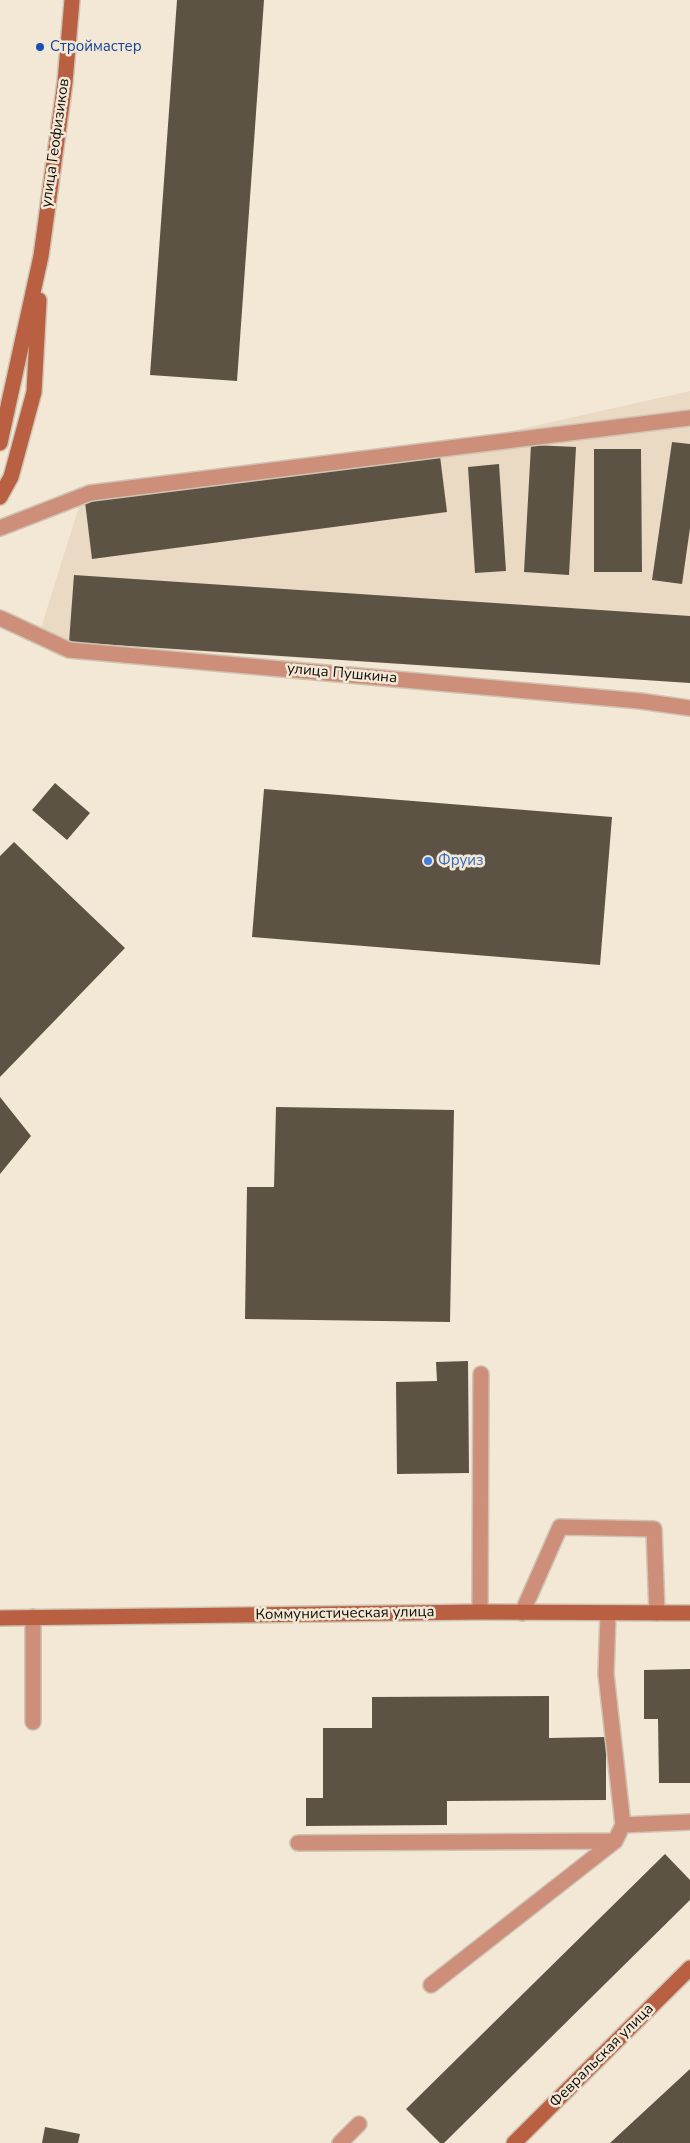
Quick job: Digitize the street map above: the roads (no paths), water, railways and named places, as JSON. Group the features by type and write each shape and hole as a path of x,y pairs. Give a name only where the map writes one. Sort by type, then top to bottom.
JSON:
{"street":[{"name":"улица Геофизиков","path":"0,442 41,256 65,82 72,0"},
{"name":"улица Геофизиков","path":"0,497 11,477 34,392 41,256"},
{"name":"Коммунистическая улица","path":"0,1618 480,1612 690,1613"},
{"name":"Февральская улица","path":"514,2143 690,1968"}],"lane":[{"path":"0,528 90,493 690,418"},
{"name":"улица Пушкина","path":"0,618 69,650 640,700 690,708"},
{"path":"480,1612 481,1374"},
{"path":"522,1613 560,1527 654,1529 657,1613"},
{"path":"430,1985 615,1842 623,1825 606,1674 608,1614"},
{"path":"33,1617 33,1722"},
{"path":"623,1825 690,1822"},
{"path":"298,1843 615,1842"},
{"path":"340,2143 359,2124"}],"place":[{"name":"Строймастер","path":"40,47"},
{"name":"Фруиз","path":"428,861"}]}
